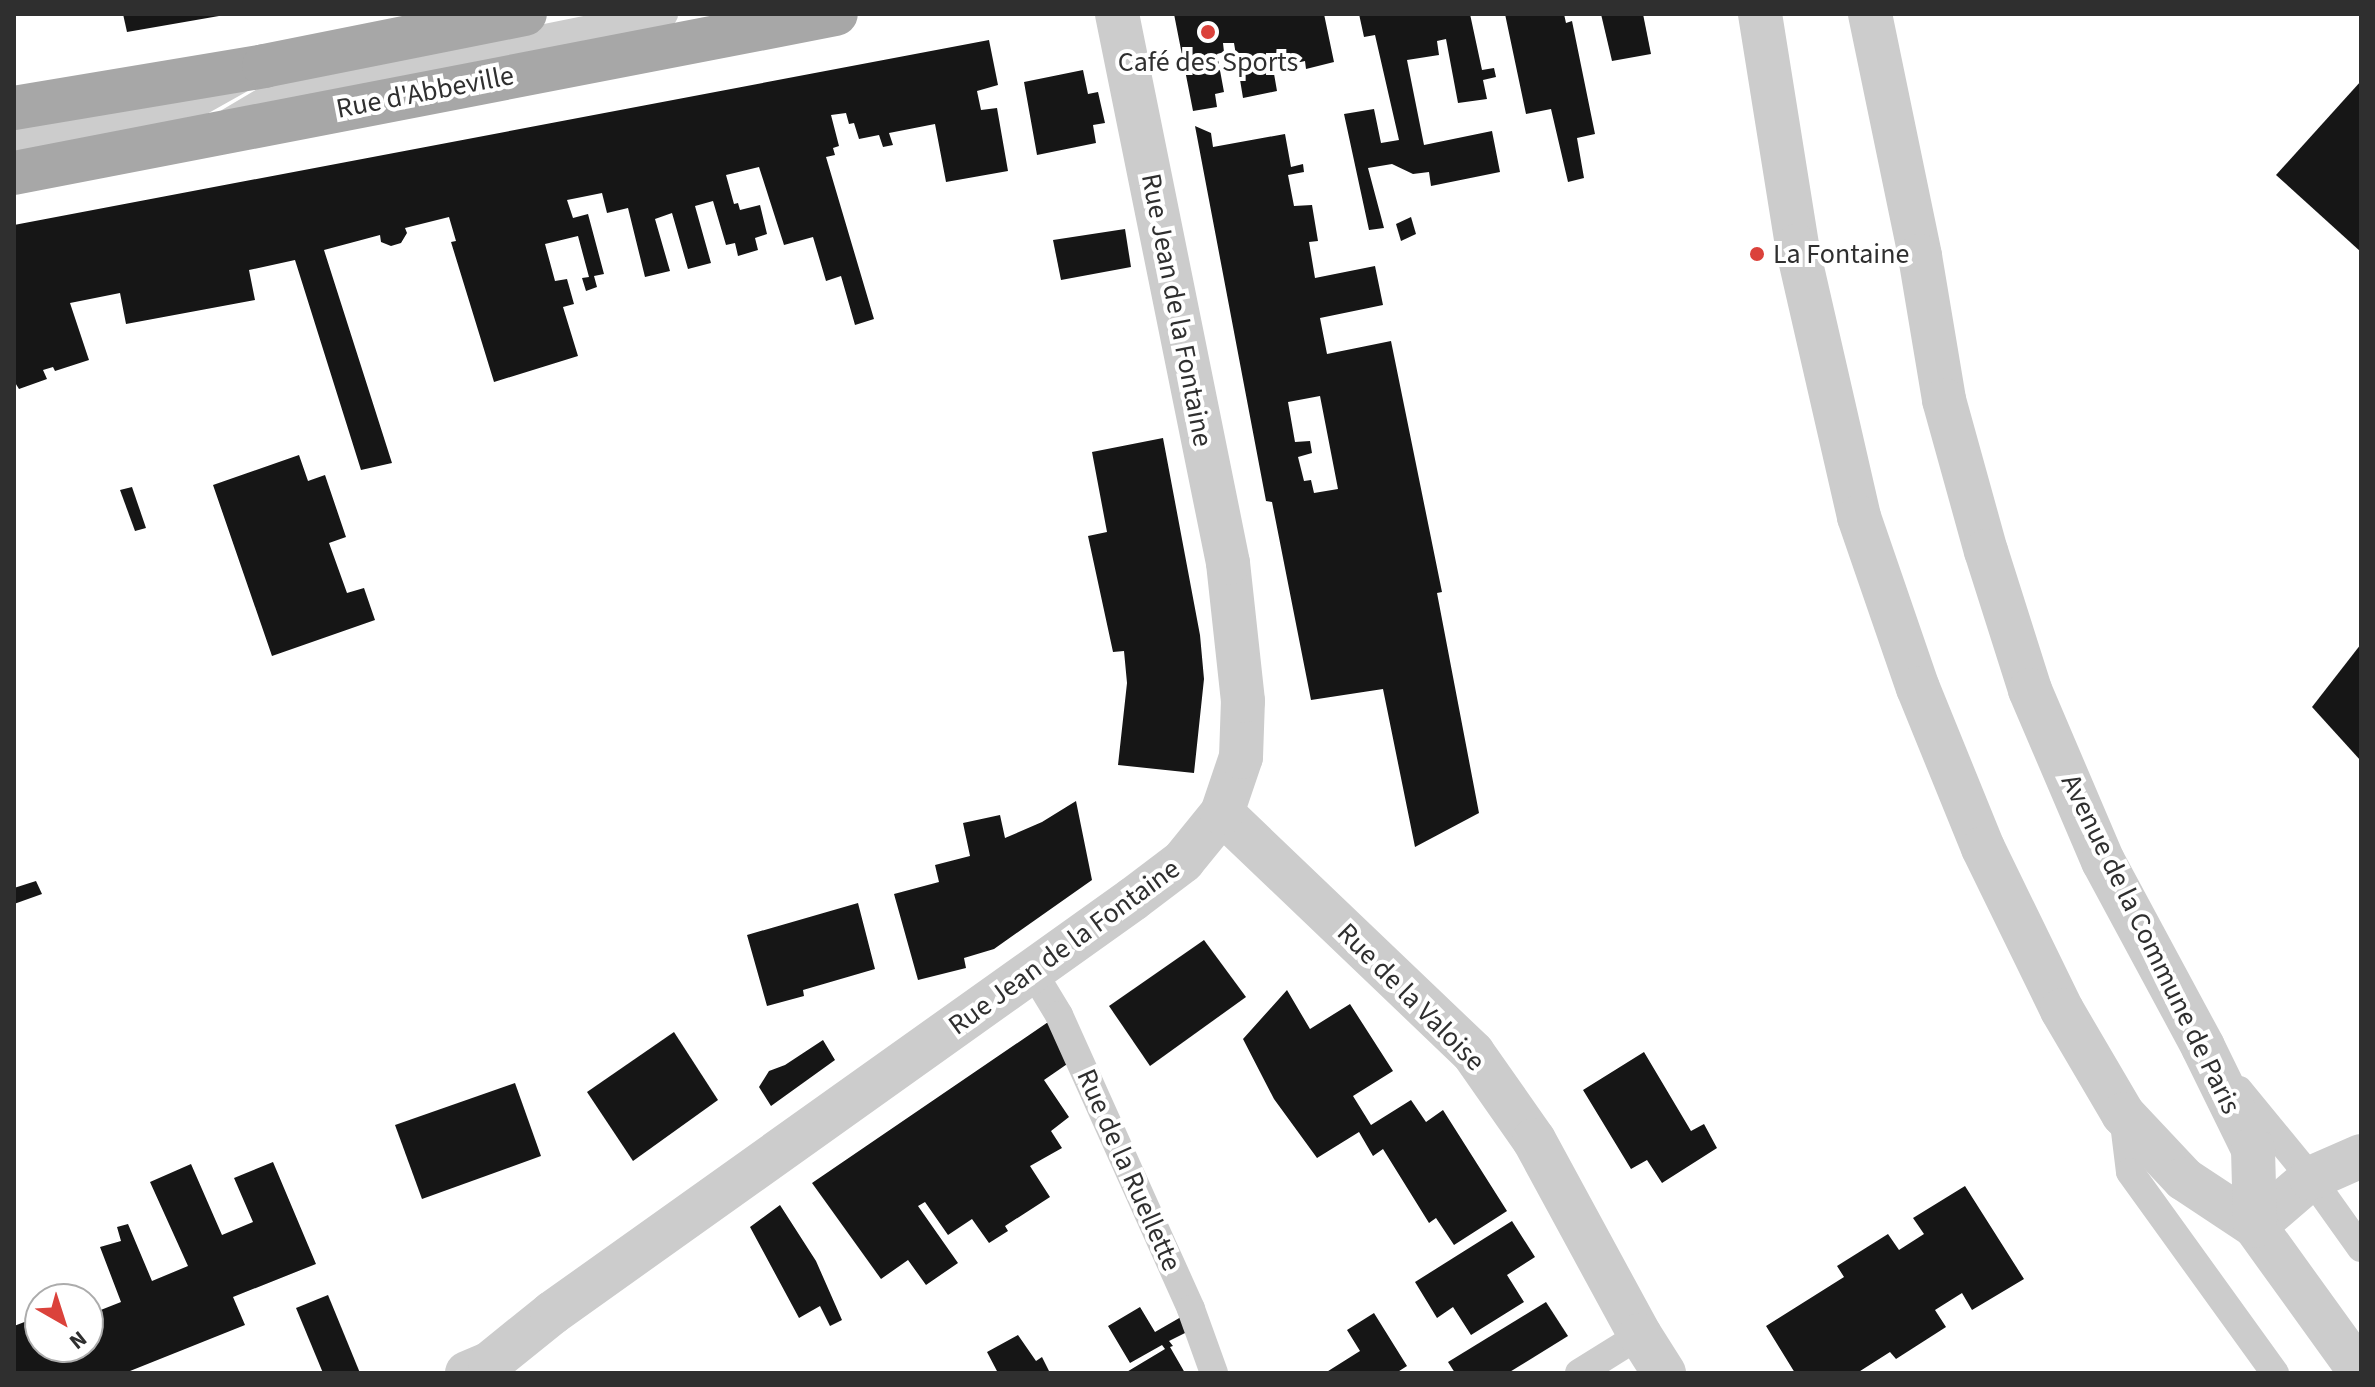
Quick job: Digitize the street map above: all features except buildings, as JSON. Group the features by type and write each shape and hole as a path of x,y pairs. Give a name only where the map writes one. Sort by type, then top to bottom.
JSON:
{"main road":[{"name":"Rue d'Abbeville","path":"14,108 264,66 525,14"},
{"name":"Rue d'Abbeville","path":"14,173 836,14"}],"street":[{"name":"Rue Jean de la Fontaine","path":"484,1370 552,1313 1033,972 1183,861 1222,813 1241,757 1243,701 1228,563 1117,14"},
{"path":"1760,14 1797,246 1859,517 1918,688 1983,848 2062,1010 2123,1114 2184,1179 2255,1226 2361,1373"},
{"name":"Avenue de la Commune de Paris","path":"1870,14 1920,256 1944,400 2021,662 2103,861 2203,1047 2253,1149 2255,1226"},
{"name":"Rue de la Valoise","path":"1222,813 1473,1053 1534,1140 1640,1335 1664,1373"},
{"path":"2255,1226 2311,1178 2361,1156"}],"lane":[{"path":"211,133 280,92 664,14"},
{"path":"14,141 196,104 264,66"},
{"name":"Rue de la Ruellette","path":"1033,972 1065,1029 1191,1309 1214,1373"},
{"path":"2203,1047 2311,1178 2361,1248"},
{"path":"2123,1114 2130,1172 2275,1373"},
{"path":"1579,1373 1640,1335"}],"place":[{"name":"Café des Sports","path":"1208,32"},
{"name":"La Fontaine","path":"1757,254"}]}
